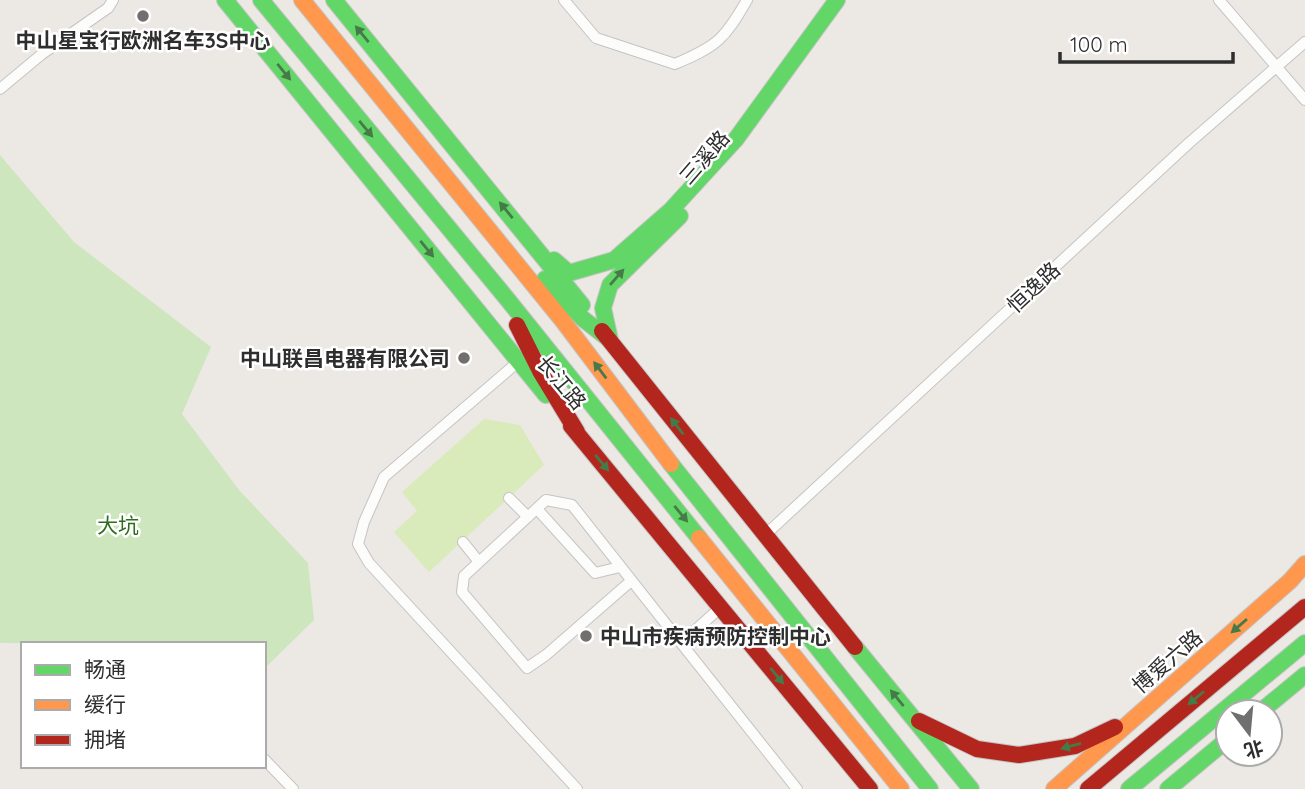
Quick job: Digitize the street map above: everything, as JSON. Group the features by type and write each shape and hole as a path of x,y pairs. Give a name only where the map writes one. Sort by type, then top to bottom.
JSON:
{"main road":[{"name":"长江路","path":"225,0 518,362 870,789"},
{"path":"244,0 292,39"},
{"name":"长江路","path":"261,0 508,300 901,789"},
{"name":"长江路","path":"302,0 563,321 762,579 930,789"},
{"path":"334,0 531,241 764,536 971,789"},
{"name":"三溪路","path":"531,241 569,272 614,260 671,210 736,139 837,0"},
{"name":"三溪路","path":"610,340 603,309 610,285 679,216 744,144 849,0"},
{"path":"484,224 503,234 582,318 610,340"},
{"path":"508,300 522,336 577,432"},
{"name":"博爱六路","path":"1054,789 1298,577 1305,564"},
{"path":"1088,789 1305,607"},
{"path":"1129,789 1305,643"},
{"path":"1277,698 1305,675"},
{"path":"914,719 977,749 1019,755 1075,746 1133,719"},
{"path":"1168,789 1214,751"},
{"path":"944,755 955,789"},
{"path":"847,762 855,789"}],"street":[{"path":"0,89 42,54 108,8 113,0"},
{"path":"564,0 596,38 675,64 706,51 729,32 747,0"},
{"path":"1219,0 1305,100"},
{"name":"恒逸路","path":"764,536 1189,143 1305,42"},
{"path":"518,362 384,477 364,522 358,544 369,563 577,789"},
{"path":"509,498 528,517"},
{"path":"631,581 546,655 527,668 462,592 464,576 546,500 572,505 797,789"},
{"path":"537,509 595,573 620,567"},
{"path":"463,542 479,562"},
{"path":"681,643 721,607"},
{"path":"266,760 293,789"}],"green space":[{"name":"大坑","path":"0,155 74,242 211,347 182,414 239,490 308,563 314,620 266,667 266,642 0,643"},
{"path":"484,419 520,425 544,465 429,572 394,532 417,511 402,492"}],"traffic: fast":[{"path":"225,0 546,395"},
{"path":"261,0 508,300 699,538"},
{"path":"334,0 582,305"},
{"path":"554,260 569,273 614,260 671,210 736,139 837,0"},
{"path":"610,340 603,308 610,285 680,216"},
{"path":"545,279 582,318 610,340"},
{"path":"671,464 930,789"},
{"path":"1129,789 1305,643"},
{"path":"855,647 971,789"},
{"path":"1277,698 1305,675"},
{"path":"1168,789 1214,751"}],"traffic: slow":[{"path":"302,0 563,321 671,464"},
{"path":"699,538 901,789"},
{"path":"1054,789 1290,581 1305,564"}],"traffic: jam":[{"path":"517,325 540,371 577,432"},
{"path":"602,331 855,647"},
{"path":"571,426 870,789"},
{"path":"1088,789 1305,607"},
{"path":"919,721 977,749 1019,755 1075,746 1115,727"}],"place":[{"name":"中山星宝行欧洲名车3S中心","path":"143,16"},
{"name":"中山联昌电器有限公司","path":"464,358"},
{"name":"中山市疾病预防控制中心","path":"586,636"}]}
